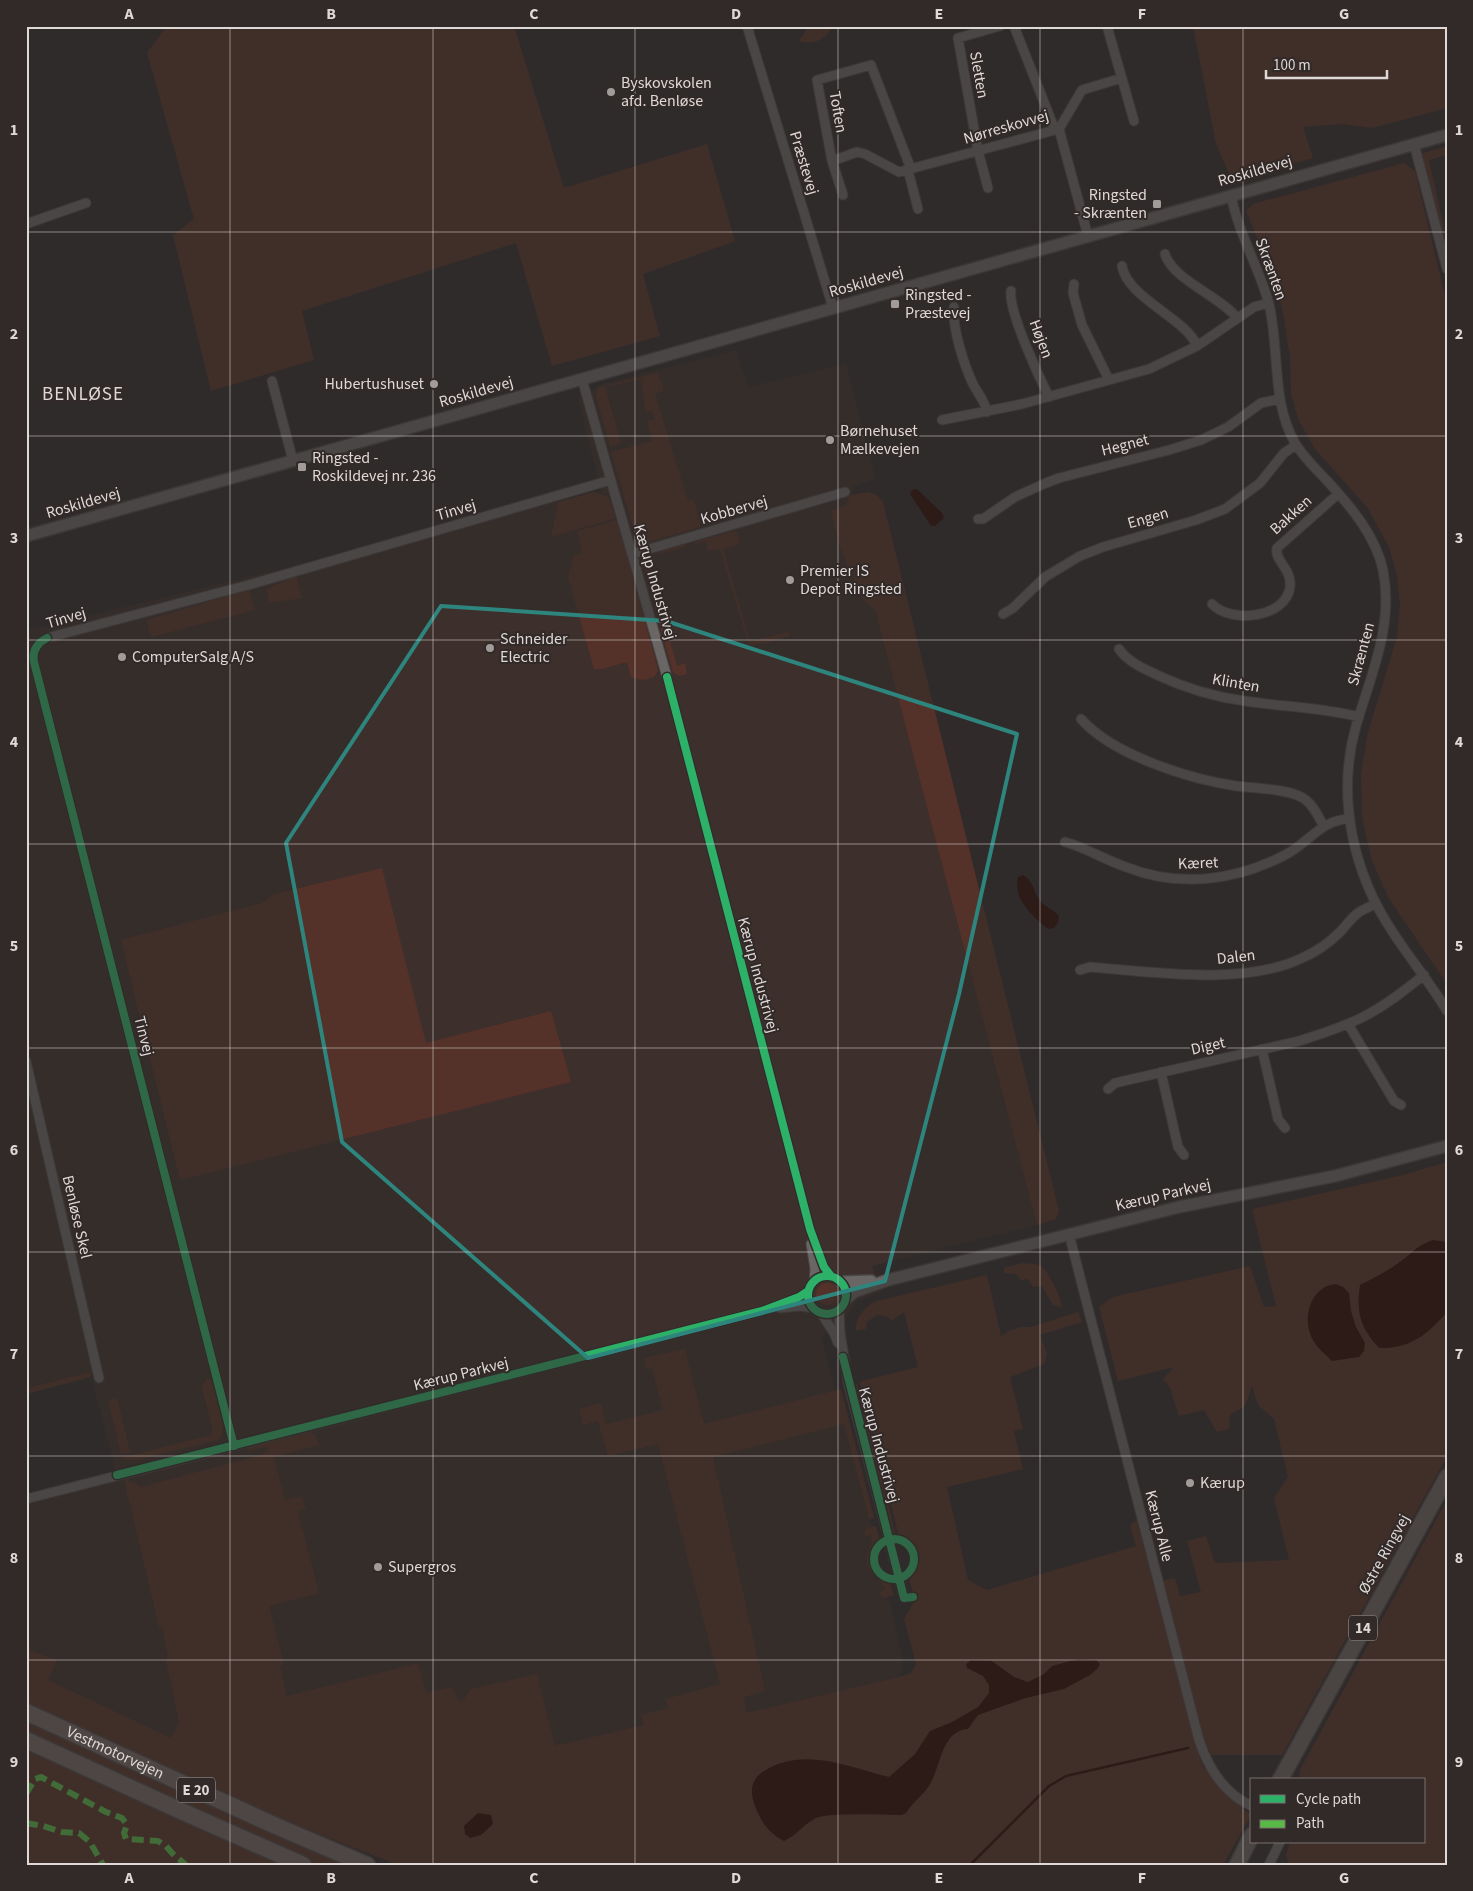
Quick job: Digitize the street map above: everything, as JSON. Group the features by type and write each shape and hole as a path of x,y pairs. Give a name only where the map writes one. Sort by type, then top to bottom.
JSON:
{"highway":[{"name":"Vestmotorvejen","path":"26,1712 231,1806 367,1865"},
{"name":"Vestmotorvejen","path":"26,1740 172,1808 303,1865"}],"main road":[{"name":"Østre Ringvej","path":"1281,1778 1447,1477"},
{"path":"1238,1865 1250,1839"}],"street":[{"name":"Præstevej","path":"747,26 833,308"},
{"name":"Sletten","path":"988,188 978,151 958,38 1000,26"},
{"path":"1014,26 1057,129 1088,236"},
{"path":"1107,26 1134,121"},
{"name":"Toften","path":"843,195 832,161 817,80 871,65 910,170"},
{"name":"Nørreskovvej","path":"832,161 857,152 866,154 899,172 1057,129 1082,90 1122,78"},
{"name":"Roskildevej","path":"26,536 1447,135"},
{"path":"1414,144 1447,270"},
{"path":"910,170 918,209"},
{"name":"Skrænten","path":"1231,195 1238,222 1268,303 1276,346 1280,399 1284,418 1296,445 1365,528 1373,543 1382,569 1385,584 1385,627 1359,717 1349,766 1348,803 1350,819 1359,866 1375,904 1447,1011"},
{"path":"26,224 86,203"},
{"path":"1165,254 1167,260 1178,271 1229,309 1236,318"},
{"path":"1122,266 1134,287 1191,336 1197,346"},
{"path":"1074,284 1073,293 1082,325 1106,370 1109,380"},
{"name":"Højen","path":"1011,291 1012,304 1038,374 1049,396"},
{"path":"942,420 987,412 1152,368 1197,346 1254,307 1268,303"},
{"path":"954,307 954,318 968,371 987,412"},
{"name":"Kærup Industrivej","path":"582,379 667,678 810,1229 824,1267 836,1279"},
{"path":"272,381 294,461"},
{"name":"Hegnet","path":"978,519 983,519 1024,493 1059,478 1169,450 1212,435 1228,427 1262,403 1280,399"},
{"name":"Engen","path":"1003,614 1013,608 1045,577 1080,556 1103,547 1211,515 1231,505 1260,483 1284,452 1296,445"},
{"name":"Tinvej","path":"234,1446 34,662 36,648 47,638 252,584 611,480"},
{"name":"Kobbervej","path":"632,554 845,492"},
{"name":"Bakken","path":"1212,604 1222,613 1238,616 1258,614 1276,606 1288,593 1290,583 1286,568 1277,556 1277,548 1338,494"},
{"name":"Klinten","path":"1119,649 1125,658 1198,691 1245,701 1319,709 1359,717"},
{"path":"1081,719 1090,729 1108,740 1168,768 1213,782 1288,793 1302,797 1311,805 1323,825 1350,819"},
{"name":"Kæret","path":"1066,842 1142,873 1195,881 1232,876 1264,865 1301,846 1323,825"},
{"name":"Dalen","path":"1080,970 1090,967 1196,975 1228,974 1274,968 1289,964 1315,951 1339,933 1358,912 1375,904"},
{"name":"Diget","path":"1108,1089 1115,1083 1298,1041 1348,1024 1380,1007 1424,976"},
{"path":"1348,1024 1394,1101 1401,1105"},
{"path":"1262,1049 1278,1119 1284,1128"},
{"name":"Benløse Skel","path":"26,1061 98,1378"},
{"path":"1161,1072 1178,1147 1184,1155"},
{"name":"Kærup Parkvej","path":"846,1299 854,1292 888,1280 1179,1207 1335,1176 1447,1146"},
{"name":"Kærup Industrivej","path":"810,1229 815,1269 814,1281"},
{"name":"Kærup Alle","path":"1069,1234 1199,1740 1209,1766 1217,1777 1236,1796 1250,1805"},
{"path":"823,1276 836,1279 846,1290 846,1299 839,1310 831,1314 817,1311 808,1300 808,1291 814,1281 823,1276"},
{"name":"Kærup Parkvej","path":"836,1279 888,1280"},
{"name":"Kærup Parkvej","path":"26,1498 762,1311 799,1297 808,1291"},
{"name":"Kærup Parkvej","path":"762,1311 795,1307 817,1311"},
{"name":"Kærup Industrivej","path":"839,1310 838,1316 843,1357"},
{"name":"Kærup Industrivej","path":"817,1311 834,1333 843,1357 904,1598"},
{"path":"1269,1865 1279,1844"}],"highlighted area":[{"path":"441,606 666,621 1017,734 959,994 885,1281 588,1358 342,1142 286,843"}],"shaded area":[{"path":"514,26 564,188 707,144 735,241 643,274 660,336 552,366 516,243 302,311 314,360 211,391 173,235 194,219 147,53 166,27"},
{"path":"809,26 833,26 827,35 815,42 799,41"},
{"path":"1193,26 1447,26 1447,108 1372,128 1343,124 1303,127 1313,158 1232,180 1216,144"},
{"path":"1447,146 1447,155 1429,160 1447,242 1447,259 1421,156 1423,153"},
{"path":"1404,163 1415,171 1447,304 1447,984 1388,897 1371,858 1362,816 1361,774 1368,732 1397,637 1400,604 1397,576 1389,547 1367,507 1315,449 1299,421 1291,394 1290,358 1276,282 1246,211 1253,204"},
{"path":"736,350 748,387 846,364 876,479 854,486 847,505 831,511 840,548 861,598 875,609 1037,1225 872,1266 881,1292 857,1301 846,1319 821,1336 872,1528 867,1528 873,1542 868,1552 867,1561 874,1577 883,1583 885,1590 884,1598 887,1597 890,1604 903,1661 899,1677 325,1813 47,1680 26,1649 26,1504 118,1480 90,1372 26,1387 26,1094 39,1091 26,1039 26,631 601,491 578,397 602,384"},
{"path":"658,373 664,391 655,394 688,501 694,500 700,527 649,542 638,540 636,537 611,452 652,441 647,421 655,419 651,410 646,412 641,379 605,387 621,443 610,446 596,397 597,389 600,387"},
{"path":"917,489 942,513 944,518 935,526 931,526 910,494 912,490"},
{"path":"594,492 608,497 616,518 551,537 558,502"},
{"path":"869,492 878,496 883,502 1059,1211 1056,1219 1037,1225 875,610 861,598 840,548 831,511 846,505 850,495"},
{"path":"617,520 658,671 654,677 645,679 631,677 627,662 602,669 594,669 568,577 573,556 582,553 577,531"},
{"path":"734,531 737,532 740,541 737,545 723,549 750,641 788,632 790,636 749,646 720,549 708,551 706,541 695,544 695,542"},
{"path":"685,544 685,547 655,555 649,566 677,666 685,663 687,674 679,676 673,672 645,572 647,565 654,555"},
{"path":"296,576 302,598 269,603 267,589"},
{"path":"249,590 255,610 151,637 146,620"},
{"path":"382,868 426,1043 551,1011 571,1082 180,1180 121,940 265,902 271,895"},
{"path":"1023,875 1031,883 1040,901 1059,916 1058,923 1054,928 1049,929 1044,926 1033,916 1020,898 1017,885 1018,877"},
{"path":"1447,1162 1447,1456 1282,1755 1211,1755 1203,1738 1162,1581 1175,1578 1180,1596 1201,1592 1187,1541 1206,1536 1215,1563 1289,1560 1274,1498 1288,1477 1274,1419 1258,1405 1252,1386 1245,1406 1230,1415 1229,1429 1217,1432 1204,1410 1179,1416 1170,1388 1163,1379 1174,1367 1118,1381 1099,1307 1113,1297 1250,1266 1264,1307 1276,1306 1252,1209 1403,1175"},
{"path":"1433,1240 1447,1242 1447,1312 1425,1334 1417,1339 1400,1346 1379,1348 1367,1333 1361,1319 1359,1312 1360,1285 1386,1271 1419,1246"},
{"path":"1021,1263 1037,1264 1044,1269 1057,1291 1062,1307 1053,1305 1042,1286 1033,1287 1028,1279 1021,1280 1016,1274 1004,1273 1004,1268"},
{"path":"987,1275 1001,1336 1021,1327 1031,1327 1078,1312 1082,1322 1040,1335 1047,1354 1044,1364 1010,1377 1023,1429 1014,1431 1023,1469 947,1487 968,1580 987,1590 1136,1546 1130,1525 1138,1519 1150,1570 1153,1570 1188,1707 1193,1738 1202,1764 1216,1785 1250,1814 1223,1865 399,1865 304,1828 211,1788 26,1702 26,1649 57,1660 48,1680 171,1738 179,1722 166,1661 168,1656 162,1628 159,1627 125,1480 128,1477 129,1482 134,1482 141,1487 262,1455 269,1449 267,1447 248,1451 248,1447 310,1431 315,1435 319,1445 274,1457 285,1500 302,1496 306,1509 298,1511 319,1593 269,1606 284,1664 280,1666 287,1696 418,1663 426,1693 453,1687 458,1700 464,1699 471,1689 537,1674 555,1746 644,1725 641,1715 668,1708 666,1699 720,1684 658,1444 608,1456 598,1421 583,1425 579,1409 601,1403 606,1424 663,1410 652,1368 646,1369 644,1358 685,1349 704,1424 841,1389 874,1518 869,1519 844,1424 713,1457 765,1691 744,1697 746,1713 911,1673 916,1664 904,1619 915,1600 909,1579 915,1556 912,1547 899,1536 860,1383 861,1381 918,1367 904,1312 891,1321 888,1317 877,1315 867,1322 866,1329 856,1331 859,1317 869,1306 877,1301"},
{"path":"823,1283 831,1283 838,1290 838,1298 831,1305 823,1305 816,1298 816,1290"},
{"path":"1336,1284 1343,1287 1349,1293 1351,1311 1356,1327 1365,1343 1364,1351 1359,1357 1332,1361 1319,1349 1313,1340 1309,1332 1308,1314 1314,1297 1327,1286"},
{"path":"90,1372 91,1377 26,1394 26,1388"},
{"path":"205,1378 212,1380 221,1411 223,1428 219,1440 132,1461 131,1459 121,1458 211,1435 213,1431 202,1388 202,1383 206,1382"},
{"path":"857,1384 896,1536 894,1537 855,1387"},
{"path":"117,1398 130,1452 121,1455 108,1400"},
{"path":"1447,1500 1447,1865 1289,1865 1286,1855 1289,1844 1426,1844 1426,1778 1299,1778 1300,1770"},
{"path":"876,1526 880,1542 874,1554 874,1564 879,1572 889,1580 894,1595 884,1598 879,1592 885,1590 881,1582 870,1570 867,1561 872,1539 871,1535 865,1536 864,1532 867,1528"},
{"path":"1078,1659 1096,1660 1100,1664 1090,1675 1064,1689 1026,1698 978,1715 968,1729 959,1731 952,1736 943,1751 929,1786 906,1813 902,1815 844,1814 823,1816 812,1820 784,1841 768,1829 758,1813 752,1795 753,1783 764,1771 779,1764 794,1760 810,1759 842,1764 889,1777 915,1754 930,1731 952,1722 978,1707 989,1693 989,1685 983,1676 967,1668 966,1664 971,1660 992,1661 1014,1677 1028,1682 1044,1674 1052,1666"},
{"path":"26,1718 354,1865 316,1865 275,1847 26,1734"},
{"path":"26,1749 40,1756 281,1865 26,1865"},
{"path":"478,1813 491,1815 493,1824 481,1835 470,1838 465,1834 464,1826"}],"waterway":[{"path":"970,1865 1049,1786 1066,1776 1188,1748"}],"marked path":[{"path":"26,1794 35,1779 41,1777 106,1812 122,1818 127,1825 124,1833 126,1839 158,1841 186,1865"},
{"path":"26,1823 62,1832 79,1833 90,1842 103,1865"}],"cycle path":[{"path":"47,638 40,642 36,648 34,662 234,1446"},
{"path":"667,677 810,1229 824,1267 831,1276"},
{"path":"827,1276 841,1281 846,1295 841,1309 827,1314 813,1309 808,1295 813,1281 827,1276"},
{"path":"117,1475 762,1311 799,1297 808,1291"},
{"path":"843,1357 904,1598 913,1597"},
{"path":"894,1539 908,1545 914,1559 908,1573 894,1579 880,1573 874,1559 880,1545 894,1539"}],"place":[{"name":"Byskovskolen afd. Benløse","path":"611,92"},
{"name":"Ringsted - Skrænten","path":"1157,204"},
{"name":"Ringsted - Præstevej","path":"895,304"},
{"name":"Hubertushuset","path":"434,384"},
{"name":"Børnehuset Mælkevejen","path":"830,440"},
{"name":"Ringsted - Roskildevej nr. 236","path":"302,467"},
{"name":"Premier IS Depot Ringsted","path":"790,580"},
{"name":"Schneider Electric","path":"490,648"},
{"name":"ComputerSalg A/S","path":"122,657"},
{"name":"Kærup","path":"1190,1483"},
{"name":"Supergros","path":"378,1567"}],"district":[{"name":"BENLØSE","path":"83,394"}]}
